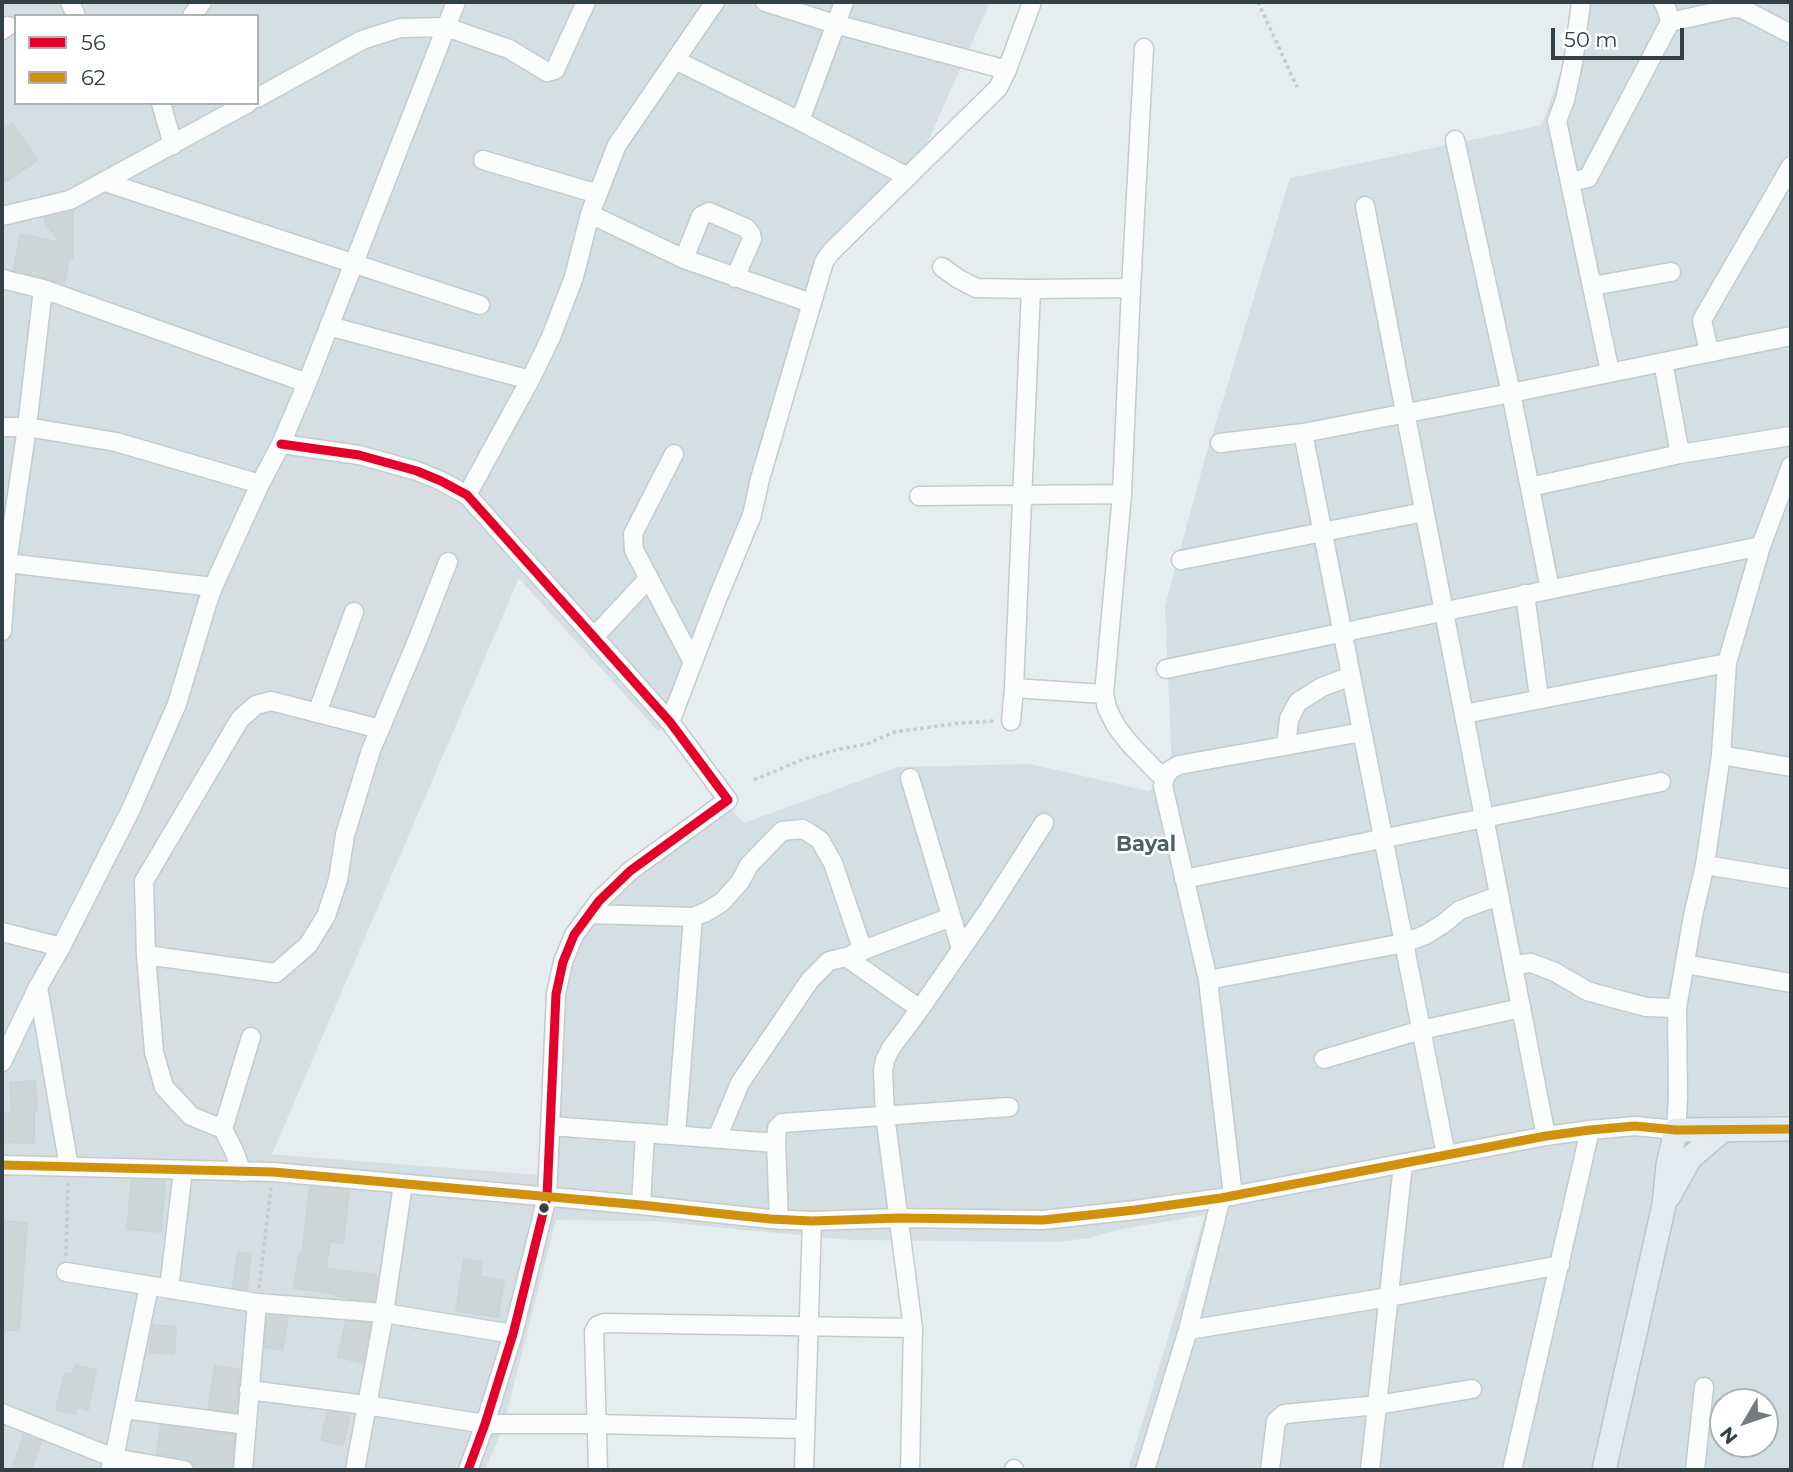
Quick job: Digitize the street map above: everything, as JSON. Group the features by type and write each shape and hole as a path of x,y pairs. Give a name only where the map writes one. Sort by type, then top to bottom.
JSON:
{"main road":[{"path":"1604,1470 1664,1205 1668,1165 1676,1130 1791,1129"},
{"path":"1664,1205 1690,1158 1723,1130"}],"street":[{"path":"2,1062 132,807 177,704 213,587 307,383 456,2"},
{"path":"259,97 362,40 400,27 446,27 509,49 547,72 555,70 586,2"},
{"path":"467,495 530,380 562,310 574,277 590,214 617,145 715,2"},
{"path":"765,2 835,24 1007,70"},
{"path":"800,121 844,2"},
{"path":"670,722 752,515 821,270 831,252 1002,82 1032,2"},
{"path":"1581,2 1573,63 1565,100 1557,121 1611,372"},
{"path":"1570,182 1588,178 1670,22 1663,2"},
{"path":"1670,22 1733,8 1743,9 1791,34"},
{"path":"1144,48 1122,494 1104,694 1107,708 1116,726 1130,744 1165,778"},
{"path":"675,60 908,177"},
{"path":"163,105 173,145"},
{"path":"2,216 70,200 244,105"},
{"path":"1455,139 1511,393 1550,589"},
{"path":"483,160 598,194"},
{"path":"1709,352 1702,320 1791,166"},
{"path":"105,183 480,304"},
{"path":"1770,203 1791,202"},
{"path":"1365,206 1546,1136"},
{"path":"684,259 701,216 709,212 746,228 751,234 752,240 735,278"},
{"path":"590,214 684,259 811,303"},
{"path":"942,267 976,288 1131,288"},
{"path":"1592,286 1671,272"},
{"path":"2,279 43,289 307,383"},
{"path":"2,631 7,563 27,428 43,289"},
{"path":"1011,720 1031,289"},
{"path":"329,326 530,380"},
{"path":"1220,443 1303,433 1405,414 1791,336"},
{"path":"1662,362 1680,454"},
{"path":"2,427 27,428 117,442 260,484"},
{"path":"1303,433 1446,1155"},
{"path":"1530,488 1680,454 1791,436"},
{"path":"281,444 359,455 417,471 467,495 670,722 728,800 630,871 599,901 573,935 566,953 556,994 547,1197 513,1334 468,1470"},
{"path":"674,454 633,534 634,550 694,662"},
{"path":"2,1165 273,1172 779,1220 1043,1220 1227,1197 1546,1136 1635,1126 1676,1130 1676,1008 1705,864 1721,755 1727,663 1761,546 1791,466"},
{"path":"919,496 1122,494"},
{"path":"1181,560 1424,512"},
{"path":"1166,669 1761,546"},
{"path":"146,955 276,973 308,945 326,916 338,880 345,835 371,750 448,562"},
{"path":"7,563 213,587"},
{"path":"594,637 649,578"},
{"path":"1525,594 1539,698"},
{"path":"317,713 354,612"},
{"path":"1464,714 1727,663"},
{"path":"1286,746 1289,719 1298,702 1322,687 1351,676"},
{"path":"1014,688 1104,694"},
{"path":"242,1172 223,1129 191,1116 164,1087 154,1052 146,955 144,881 240,719 256,705 271,701 380,729"},
{"path":"1145,1470 1227,1197 1208,980 1163,786 1165,778 1170,770 1179,765 1362,732"},
{"path":"1721,755 1791,767"},
{"path":"910,778 961,949"},
{"path":"1184,879 1661,782"},
{"path":"910,1470 913,1328 886,1115 883,1070 885,1060 987,912 1044,823"},
{"path":"589,914 692,917 706,912 722,902 740,882 749,865 782,831 803,829 820,840 833,863 854,954 920,1009"},
{"path":"1705,864 1791,879"},
{"path":"1208,980 1404,943 1425,935 1460,911 1498,896"},
{"path":"717,1138 740,1083 810,979 829,961 951,916"},
{"path":"676,1135 692,917"},
{"path":"2,932 61,947"},
{"path":"1513,965 1531,963 1555,972 1587,990 1646,1007 1676,1008"},
{"path":"1685,964 1791,983"},
{"path":"38,988 69,1167"},
{"path":"1324,1059 1421,1030 1521,1008"},
{"path":"223,1129 251,1037"},
{"path":"779,1220 776,1143 777,1128 782,1124 1009,1107"},
{"path":"551,1126 776,1143"},
{"path":"1512,1470 1590,1130"},
{"path":"641,1205 645,1133"},
{"path":"1370,1470 1403,1164"},
{"path":"169,1289 183,1170"},
{"path":"355,1470 384,1312 403,1184"},
{"path":"804,1470 812,1221"},
{"path":"1188,1330 1560,1265"},
{"path":"66,1272 257,1303 384,1312 513,1334"},
{"path":"112,1464 149,1286"},
{"path":"243,1470 257,1303"},
{"path":"598,1470 594,1332 597,1326 604,1323 913,1328"},
{"path":"1695,1470 1704,1387"},
{"path":"1270,1470 1276,1421 1284,1414 1378,1405 1472,1389"},
{"path":"249,1390 485,1424 805,1429"},
{"path":"124,1409 247,1424"},
{"path":"2,1413 112,1464 184,1470"}],"path":[{"path":"1258,2 1297,86"},
{"path":"754,780 804,759 867,744 894,732 960,723 1011,720"},
{"path":"66,1272 69,1167"},
{"path":"257,1303 273,1172"}],"shaded area":[{"path":"2,2 990,2 908,186 836,258 753,532 659,732 482,538 446,492 289,453 117,847 70,1153 254,1153 540,1175 546,989 565,932 599,886 718,795 744,823 898,767 1030,764 1149,791 1172,767 1165,606 1202,469 1290,178 1542,125 1562,68 1573,2 1791,2 1791,1470 1128,1470 1205,1215 1058,1242 850,1240 653,1221 556,1220 503,1427 485,1470 2,1470"},
{"path":"289,452 364,463 446,492 482,538 519,578 272,1154 70,1153 47,996 117,847"}],"building":[{"path":"12,124 38,160 2,184 2,131"},
{"path":"73,211 73,258 70,254 64,283 13,270 21,234 61,243 45,223 45,218"},
{"path":"35,1081 37,1110 34,1110 34,1143 2,1142 2,1112 12,1113 10,1083"},
{"path":"132,1180 165,1181 161,1232 127,1229"},
{"path":"310,1187 349,1190 343,1243 330,1241 326,1269 377,1275 374,1301 294,1288 299,1254 302,1255"},
{"path":"2,1221 27,1223 19,1331 2,1329"},
{"path":"238,1252 251,1254 247,1290 233,1288"},
{"path":"464,1259 482,1262 480,1277 504,1281 498,1317 456,1311"},
{"path":"267,1315 288,1317 282,1350 265,1347"},
{"path":"346,1321 371,1323 363,1363 338,1357"},
{"path":"153,1325 176,1327 174,1354 149,1352"},
{"path":"75,1365 96,1370 88,1410 77,1407 75,1414 56,1410 65,1373 72,1375"},
{"path":"215,1366 240,1370 236,1412 208,1409"},
{"path":"328,1412 350,1414 343,1445 321,1440"},
{"path":"161,1425 235,1435 232,1470 195,1470 192,1462 187,1459 157,1454"},
{"path":"24,1434 41,1441 31,1470 12,1470"}],"transit line":[{"name":"56","path":"281,444 359,455 417,471 467,495 670,722 728,800 630,871 599,901 574,935 563,962 556,994 547,1197 513,1334 468,1470"},
{"name":"62","path":"2,1165 273,1172 770,1219 1043,1220 1221,1198 1590,1130 1635,1126 1676,1130 1791,1129"}],"district":[{"name":"Bayal","path":"1146,845"}]}
